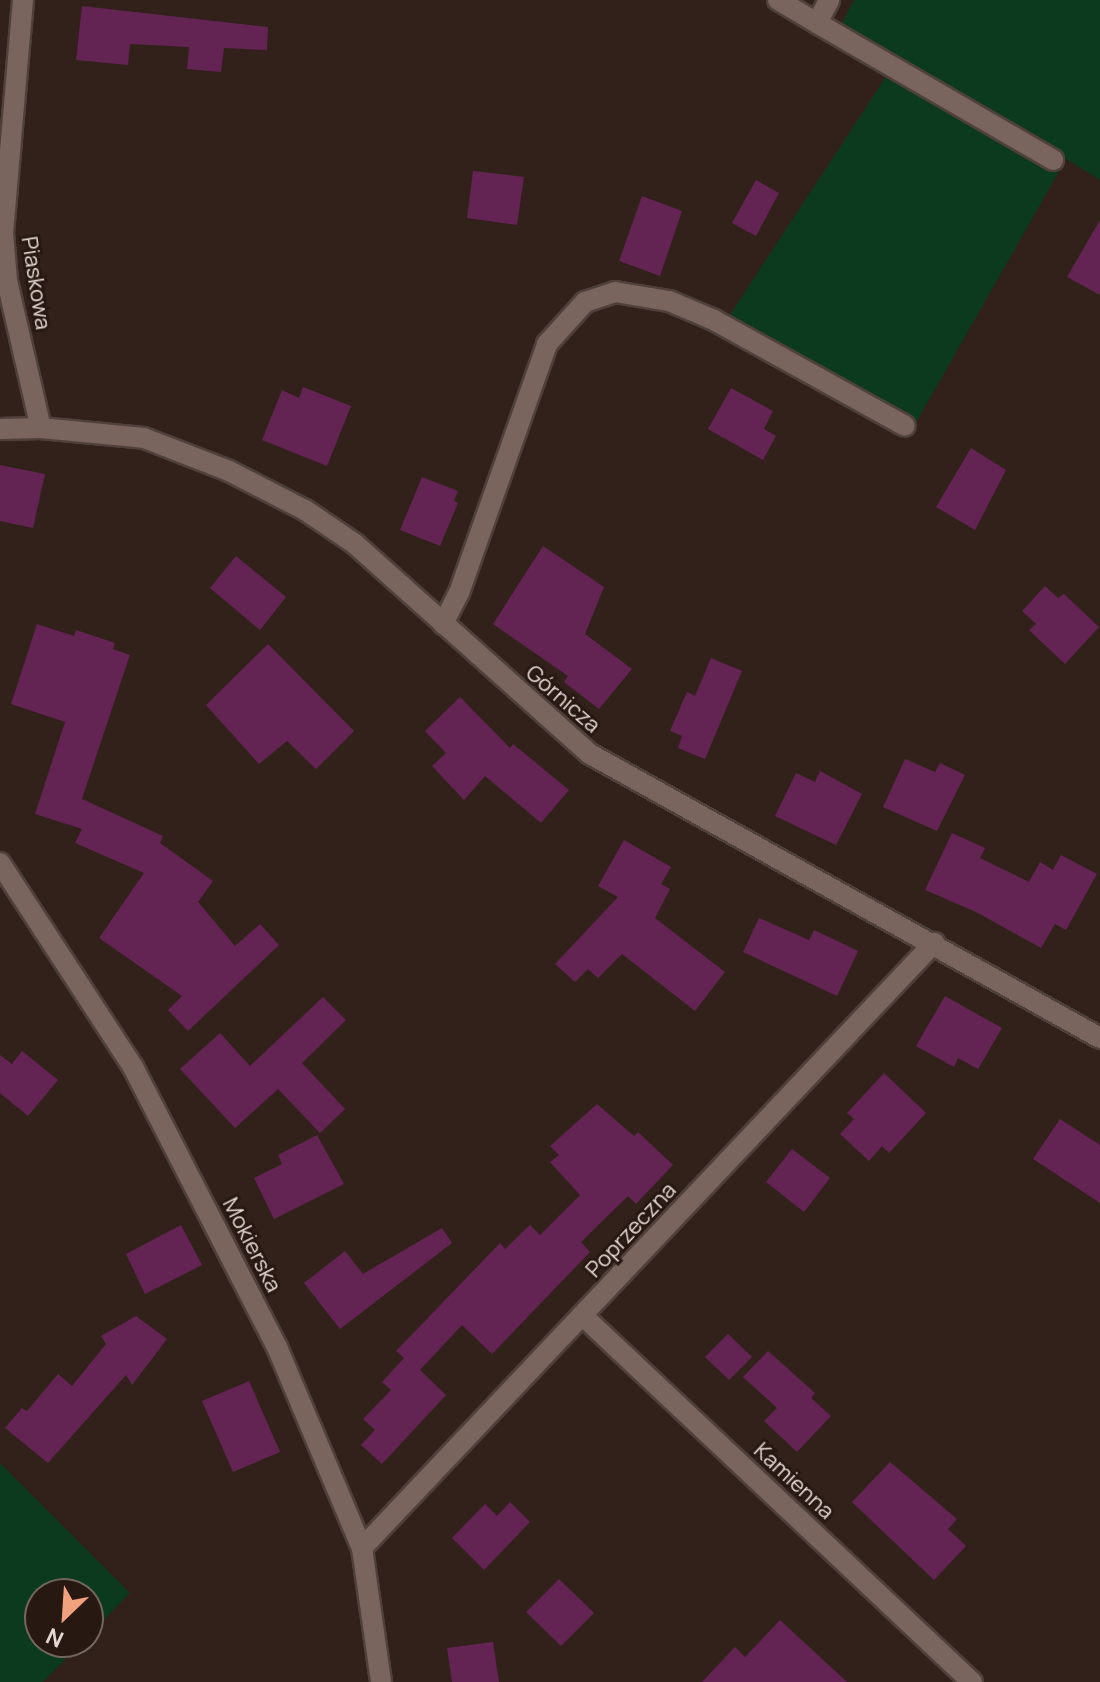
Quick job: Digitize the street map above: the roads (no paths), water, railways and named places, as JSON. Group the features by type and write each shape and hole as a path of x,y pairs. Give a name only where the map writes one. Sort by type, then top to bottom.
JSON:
{"street":[{"name":"Piaskowa","path":"23,0 3,233 7,281 41,428"},
{"path":"778,0 1053,160"},
{"path":"817,23 829,0"},
{"path":"443,624 459,593 547,344 585,302 615,292 669,301 714,320 905,426"},
{"name":"Górnicza","path":"0,429 41,428 144,438 229,471 305,510 355,544 590,754 1100,1038"},
{"name":"Mokierska","path":"0,863 133,1067 277,1347 362,1548 381,1682"},
{"name":"Poprzeczna","path":"362,1548 934,943"},
{"name":"Kamienna","path":"583,1316 972,1682"}]}
